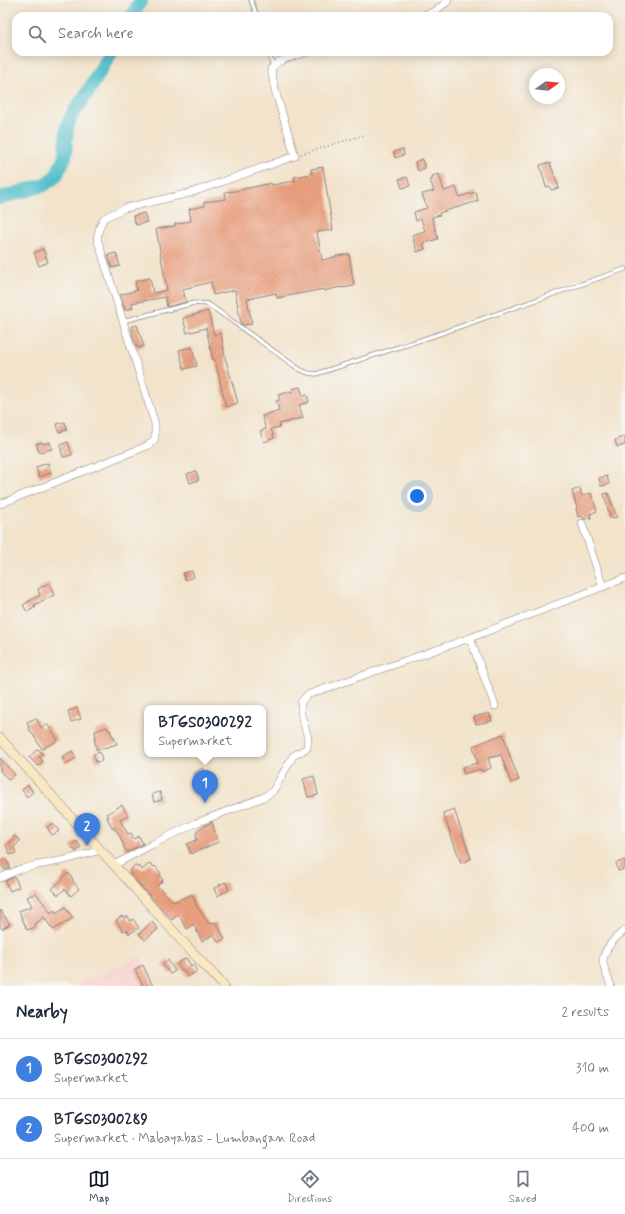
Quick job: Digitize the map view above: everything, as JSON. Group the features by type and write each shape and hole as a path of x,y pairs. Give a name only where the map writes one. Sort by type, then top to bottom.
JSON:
{"main road":[{"path":"0,738 224,986"}],"street":[{"path":"432,12 448,0"},
{"path":"0,504 147,446 155,439 155,424 97,238 100,226 104,218 125,208 190,193 295,156 275,90 271,68 281,60 294,56"},
{"path":"582,523 603,587"},
{"path":"114,865 196,823 264,797 273,791 293,756 307,748 308,738 300,702 307,695 470,638 625,578"},
{"path":"470,638 495,706"},
{"path":"0,878 18,870 65,860 101,850"},
{"path":"611,986 603,963 605,954 617,937 625,930"}],"lane":[{"path":"251,0 256,12"},
{"path":"269,56 273,66"},
{"path":"123,321 194,303 208,304 299,369 308,373 316,374 625,269"}],"path":[{"path":"295,156 364,135"}],"shaded area":[{"path":"141,956 155,986 73,986"}],"building":[{"path":"403,149 404,155 395,158 394,152"},
{"path":"422,159 425,168 418,171 415,162"},
{"path":"550,163 559,188 551,190 550,186 546,187 540,165"},
{"path":"323,167 333,230 317,232 322,260 349,254 354,286 324,291 324,289 277,298 276,293 247,299 252,324 244,325 241,324 235,290 213,295 211,282 183,289 186,302 167,307 165,297 132,303 133,308 125,310 120,295 137,290 135,281 150,278 153,293 167,290 156,229 175,226 175,224 191,221 189,209 205,206 204,202 226,199 225,192 271,183 272,185 295,181 294,177 312,174 311,169"},
{"path":"439,174 444,191 456,187 459,197 476,192 478,201 439,213 440,215 432,217 438,239 423,243 425,249 417,252 412,235 425,231 421,219 416,221 414,212 427,208 422,194 434,191 430,180 433,179 432,176"},
{"path":"407,177 410,186 402,188 399,179"},
{"path":"144,213 147,222 136,225 133,216"},
{"path":"43,249 48,262 39,266 34,253"},
{"path":"116,253 120,266 112,268 108,255"},
{"path":"208,311 214,335 221,333 225,357 238,403 226,407 206,328 187,333 183,318"},
{"path":"137,325 144,346 137,348 131,327"},
{"path":"192,347 197,366 184,369 179,350"},
{"path":"300,387 303,396 307,395 309,402 299,405 303,418 279,424 280,427 271,429 274,438 264,442 260,431 266,429 262,416 279,410 276,401 280,400 278,395 293,391 292,389"},
{"path":"65,422 67,430 59,432 57,424"},
{"path":"625,436 625,445 617,447 615,440"},
{"path":"42,442 43,444 50,442 52,449 39,452 36,444"},
{"path":"68,442 72,455 63,457 60,445"},
{"path":"48,463 51,473 39,477 36,467"},
{"path":"196,471 199,480 190,483 187,474"},
{"path":"607,476 609,484 601,486 599,478"},
{"path":"580,488 582,496 591,493 597,511 590,514 591,518 585,519 582,516 578,517 572,491"},
{"path":"608,493 617,517 610,518 604,494"},
{"path":"192,571 194,577 185,580 183,573"},
{"path":"49,583 54,595 34,605 36,607 27,612 23,605 40,595 38,589"},
{"path":"77,708 81,719 71,722 68,711"},
{"path":"489,713 492,721 476,724 474,717"},
{"path":"36,718 41,728 47,724 58,740 42,749 31,733 27,722"},
{"path":"107,727 117,744 97,750 94,738 96,738 95,731"},
{"path":"503,734 519,780 511,783 501,755 488,758 491,768 482,772 481,769 464,774 462,767 478,763 473,746"},
{"path":"38,749 43,754 39,757 43,761 38,766 29,757"},
{"path":"72,751 76,758 66,764 62,757"},
{"path":"100,752 102,761 96,762 93,754"},
{"path":"0,758 15,775 9,780 0,771"},
{"path":"202,768 207,777 198,783 193,774"},
{"path":"314,776 318,795 308,797 303,779"},
{"path":"28,785 33,792 27,797 22,790"},
{"path":"160,792 162,800 154,802 152,794"},
{"path":"122,805 128,816 120,820 128,834 131,833 134,839 139,836 143,844 127,852 118,833 114,828 112,828 107,817 109,817 107,814"},
{"path":"454,809 471,859 461,863 443,813"},
{"path":"212,822 218,842 191,854 187,844 197,840 197,830"},
{"path":"53,823 59,831 52,835 47,827"},
{"path":"15,836 20,841 14,847 16,853 10,855 6,845"},
{"path":"76,841 81,847 76,852 71,846"},
{"path":"5,858 10,868 5,870 0,862"},
{"path":"625,860 625,869 618,871 616,863"},
{"path":"150,863 161,873 159,875 163,880 157,886 174,902 192,894 197,907 209,924 216,922 225,939 218,942 214,934 202,941 193,924 187,929 178,914 172,920 130,874 132,872 130,870 135,865 137,868 139,866 142,870"},
{"path":"68,873 79,889 71,896 65,889 58,895 52,889"},
{"path":"15,877 19,887 10,891 5,881"},
{"path":"226,882 229,890 217,896 214,888"},
{"path":"36,893 51,913 54,910 56,913 65,907 73,918 53,930 44,917 35,924 36,927 27,930 19,911 32,906 27,897"},
{"path":"0,910 10,924 2,929 0,926"},
{"path":"122,916 124,918 128,916 130,921 133,919 139,928 129,934 127,930 123,931 116,920"},
{"path":"152,922 158,929 145,940 139,934"},
{"path":"186,958 191,966 193,964 197,971 188,977 183,969 181,970 177,964"},
{"path":"168,960 175,971 170,974 162,964"},
{"path":"143,965 153,986 143,986 135,969"}],"waterway":[{"path":"134,12 141,0"},
{"path":"0,198 44,185 56,176 65,157 67,127 71,116 88,92 109,56"}],"place":[{"name":"BTGS0300292","path":"205,803"},
{"name":"BTGS0300289","path":"87,846"}]}
